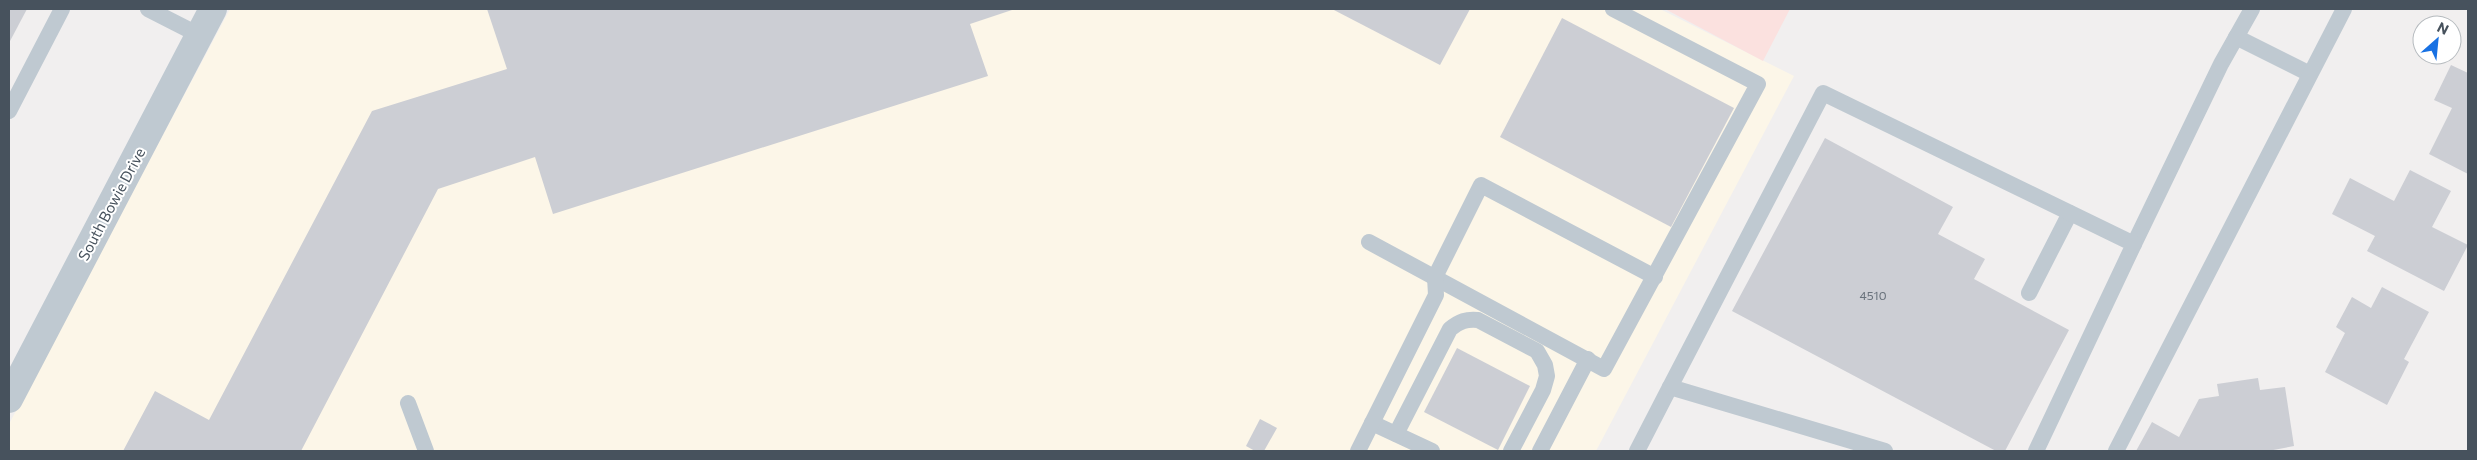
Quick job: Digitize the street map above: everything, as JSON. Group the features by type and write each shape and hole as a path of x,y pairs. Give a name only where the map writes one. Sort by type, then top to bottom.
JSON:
{"street":[{"name":"South Bowie Drive","path":"9,399 213,9"}],"lane":[{"path":"9,111 62,9"},
{"path":"148,9 200,35"},
{"path":"1369,242 1604,368 1758,84 1613,9"},
{"path":"2036,451 2221,64 2252,9"},
{"path":"2116,451 2344,9"},
{"path":"2236,37 2310,74"},
{"path":"1637,451 1823,93 2134,244"},
{"path":"1358,451 1436,295 1434,277 1481,185 1655,277"},
{"path":"2029,293 2070,213"},
{"path":"1396,434 1450,329 1459,321 1468,319 1478,320 1537,351 1546,365 1547,376 1543,390 1511,451"},
{"path":"1540,451 1588,360"},
{"path":"1670,387 1886,451"},
{"path":"408,403 426,451"},
{"path":"1372,423 1432,451"}],"shaded area":[{"path":"230,9 1660,9 1794,76 1596,451 9,451 9,424"},
{"path":"1665,9 1790,9 1763,61"}],"building":[{"path":"9,9 27,9 9,43"},
{"path":"487,9 1015,9 970,24 988,76 553,214 535,157 438,189 301,451 123,451 155,391 209,420 372,111 507,69"},
{"path":"1332,9 1470,9 1440,65"},
{"path":"1562,18 1734,108 1671,227 1500,137"},
{"path":"2451,65 2468,73 2468,174 2429,154 2452,108 2434,100"},
{"path":"1825,138 1953,207 1938,234 1985,259 1974,279 2069,330 2005,451 1996,451 1732,311"},
{"path":"2410,170 2451,191 2432,227 2468,245 2444,291 2367,251 2375,236 2332,214 2350,178 2394,201"},
{"path":"2382,287 2429,312 2404,359 2409,362 2387,405 2325,372 2345,333 2336,327 2352,297 2371,308"},
{"path":"1457,348 1530,386 1498,450 1424,412"},
{"path":"2258,378 2260,390 2285,387 2294,446 2268,451 2136,451 2152,422 2179,437 2199,399 2219,396 2217,384"},
{"path":"1260,419 1277,428 1264,451 1255,451 1246,446"}]}
